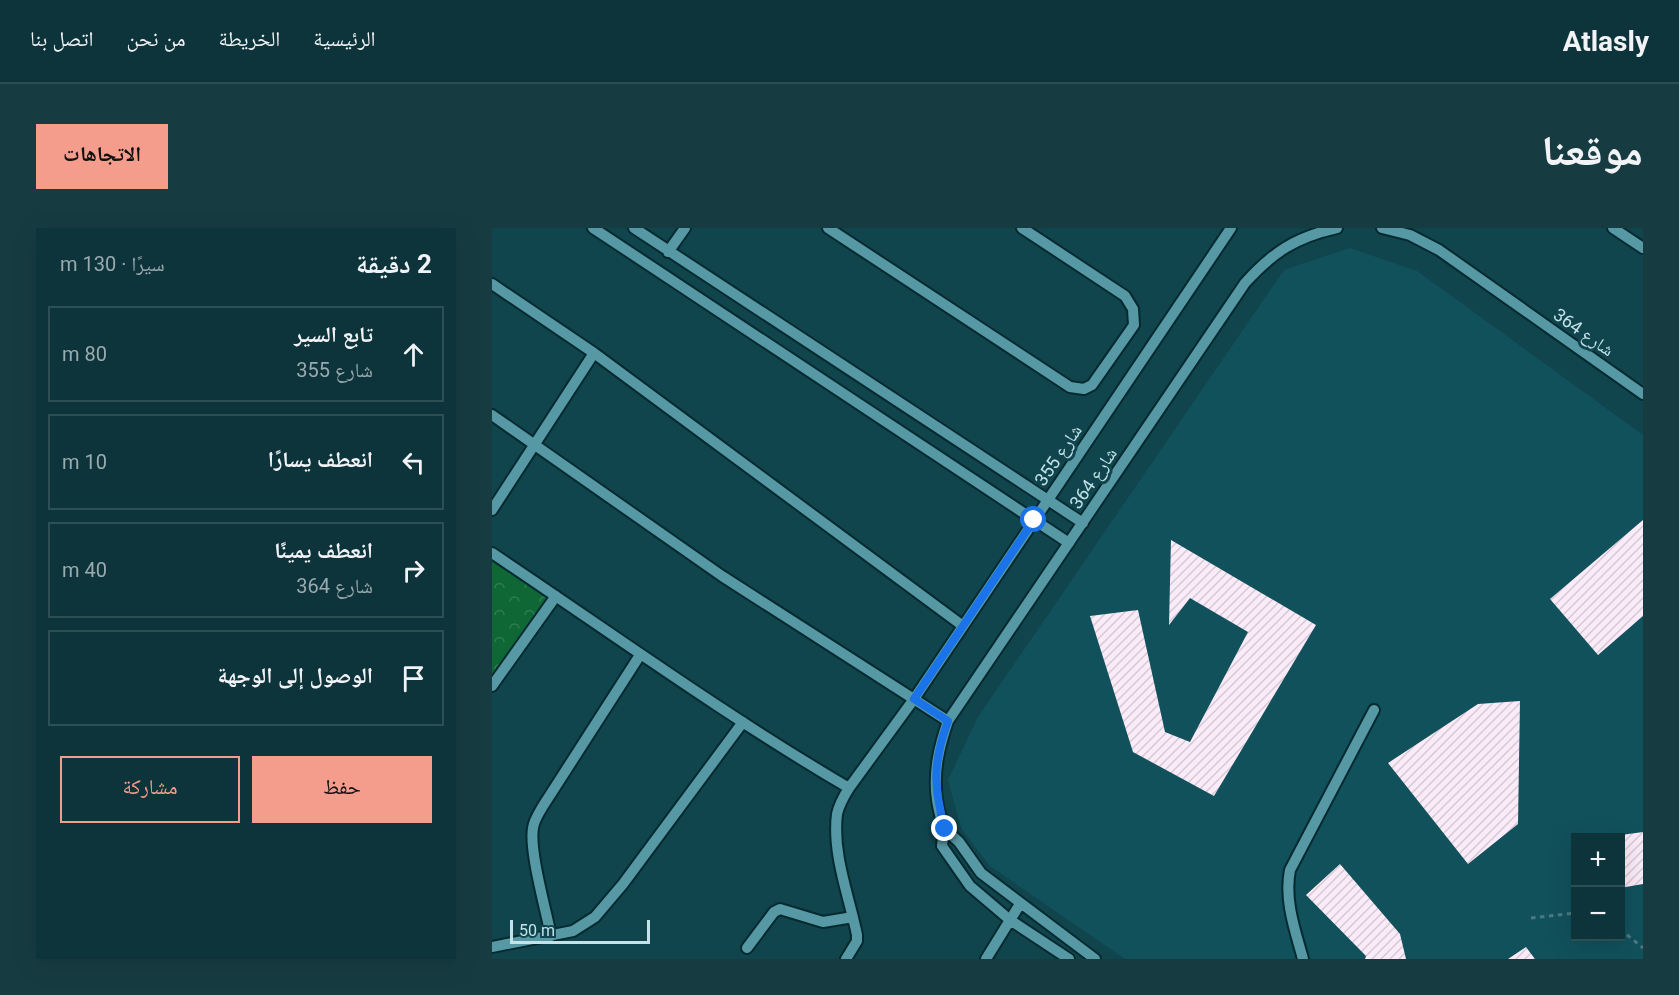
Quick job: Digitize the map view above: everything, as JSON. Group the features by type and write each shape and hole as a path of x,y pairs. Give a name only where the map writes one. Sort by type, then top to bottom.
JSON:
{"street":[{"path":"593,228 1069,543"},
{"path":"634,228 1083,523"},
{"path":"668,252 685,228"},
{"path":"828,228 1070,387 1084,389 1092,385 1134,325 1133,309 1125,296 1022,228"},
{"name":"شارع 355","path":"846,959 857,940 838,851 837,832 838,812 849,788 914,699 1231,228"},
{"name":"شارع 364","path":"1069,959 1010,920 970,886 942,846 945,829 937,801 935,771 940,742 948,721 1245,283 1265,262 1288,245 1313,231 1337,228"},
{"name":"شارع 364","path":"1383,228 1410,235 1439,250 1642,392"},
{"path":"1613,228 1643,248"},
{"path":"492,284 594,352 963,626"},
{"path":"492,510 594,352"},
{"path":"492,415 722,576 948,721"},
{"path":"492,553 640,655 849,788"},
{"path":"492,686 556,596"},
{"path":"551,936 532,836 534,824 543,806 640,655"},
{"path":"1303,959 1289,904 1290,870 1374,710"},
{"path":"492,947 573,931 585,925 600,912 743,722"},
{"name":"شارع 364","path":"945,829 959,842 981,873 1095,959"},
{"path":"986,959 1020,904"},
{"path":"747,948 774,912 780,909 823,922 853,917"}],"path":[{"path":"1530,918 1571,913"},
{"path":"1625,933 1643,948"}],"shaded area":[{"path":"1350,248 1417,271 1643,435 1643,959 1125,959 990,866 961,828 948,780 978,717 1284,270"}],"green space":[{"path":"492,557 552,598 492,690"}],"building":[{"path":"1643,520 1643,616 1598,655 1550,599"},
{"path":"1171,540 1316,625 1214,796 1133,752 1090,616 1138,610 1165,732 1190,742 1248,632 1190,598 1169,625"},
{"path":"1520,701 1518,824 1468,864 1388,763 1478,704"},
{"path":"1643,832 1643,884 1625,887 1625,834"},
{"path":"1340,864 1400,934 1406,959 1365,959 1366,956 1306,895"},
{"path":"1526,947 1535,959 1508,959"}],"route":[{"path":"945,829 937,801 935,771 940,742 948,721 914,699 1034,520"}]}
